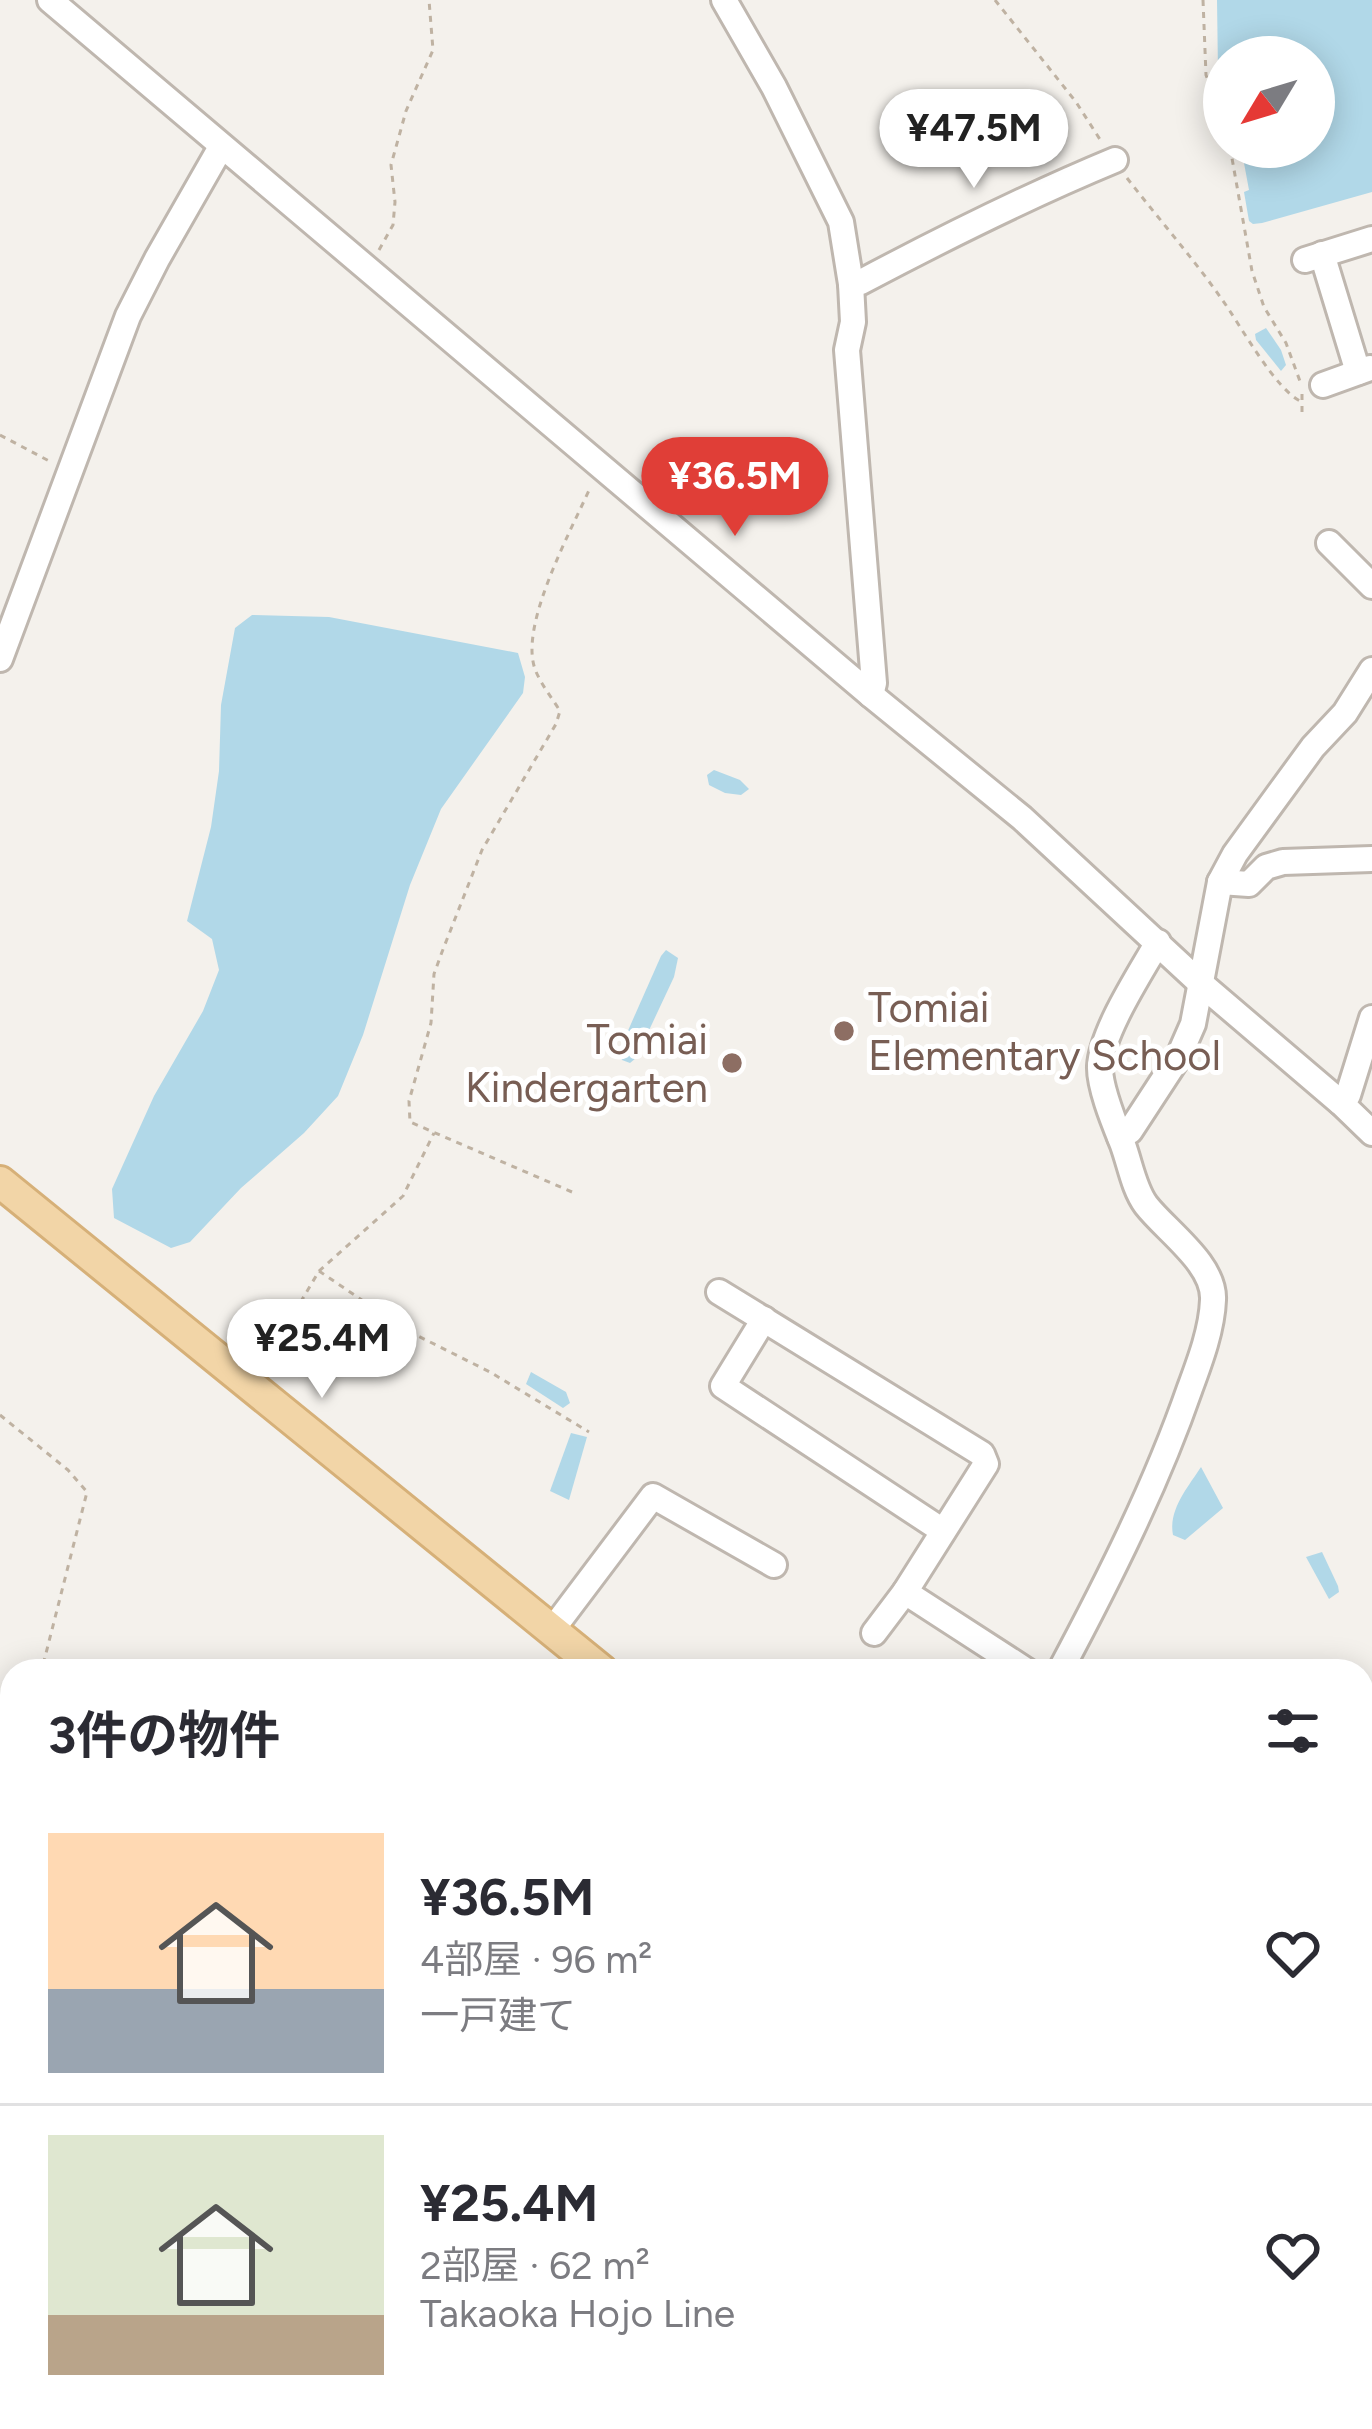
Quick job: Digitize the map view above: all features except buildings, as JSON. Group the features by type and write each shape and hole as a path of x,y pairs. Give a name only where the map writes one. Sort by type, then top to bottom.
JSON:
{"main road":[{"path":"0,1182 587,1659"}],"street":[{"path":"50,0 1022,818 1202,985 1372,1133"},
{"path":"724,0 774,86 841,222 851,284 853,322 847,350 874,683 871,694"},
{"path":"0,659 128,316 221,147"},
{"path":"851,284 1114,160"},
{"path":"1312,393 1365,369 1314,257 1372,238"},
{"path":"1329,543 1372,586"},
{"path":"1120,1137 1130,1131 1179,1056 1193,1024 1220,882 1235,854 1313,747 1345,713 1372,670"},
{"path":"1220,882 1249,884 1266,867 1283,862 1372,860"},
{"path":"1066,1659 1104,1589 1174,1432 1199,1362 1214,1295 1205,1271 1144,1203 1100,1069 1123,1004 1157,942"},
{"path":"1341,1102 1348,1095 1372,1018"},
{"path":"719,1292 982,1454 986,1464 874,1633"},
{"path":"764,1319 723,1386 943,1531"},
{"path":"552,1630 652,1496 774,1565"},
{"path":"904,1592 1008,1659"}],"path":[{"path":"365,267 394,225 391,165 406,111 433,50 429,0"},
{"path":"994,0 1076,102 1282,385 1296,401 1312,393"},
{"path":"1203,0 1204,36"},
{"path":"1234,168 1252,271 1264,307 1286,343 1302,387 1312,393"},
{"path":"1302,416 1312,393"},
{"path":"0,435 69,470"},
{"path":"572,1192 410,1122 409,1101 430,1023 434,974 482,850 560,711 535,668 532,640 541,601 601,465"},
{"path":"251,1386 319,1271 403,1196 434,1132"},
{"path":"319,1271 406,1330 490,1372 589,1432"},
{"path":"0,1415 68,1470 87,1492 45,1659"}],"water":[{"path":"1217,0 1372,0 1372,192 1262,223 1249,221 1245,168 1335,168 1335,36 1218,36"},
{"path":"1266,328 1281,350 1286,365 1281,371 1256,340 1255,334"},
{"path":"252,615 329,617 518,653 525,677 523,693 441,809 338,1096 190,1242 171,1248 114,1218 112,1189 154,1096 203,1011 219,970 212,939 187,921 211,827 221,705 235,628"},
{"path":"714,770 740,780 749,789 741,795 709,785 707,775"},
{"path":"666,950 678,958 674,977 630,1063 622,1060 619,1051"},
{"path":"531,1372 566,1392 570,1403 563,1408 526,1384"},
{"path":"571,1433 587,1437 569,1500 550,1491"},
{"path":"1201,1467 1223,1508 1185,1540 1173,1535 1173,1517"},
{"path":"1322,1552 1339,1592 1329,1599 1306,1557"}],"place":[{"name":"Tomiai Elementary School","path":"844,1031"},
{"name":"Tomiai Kindergarten","path":"732,1063"}]}
